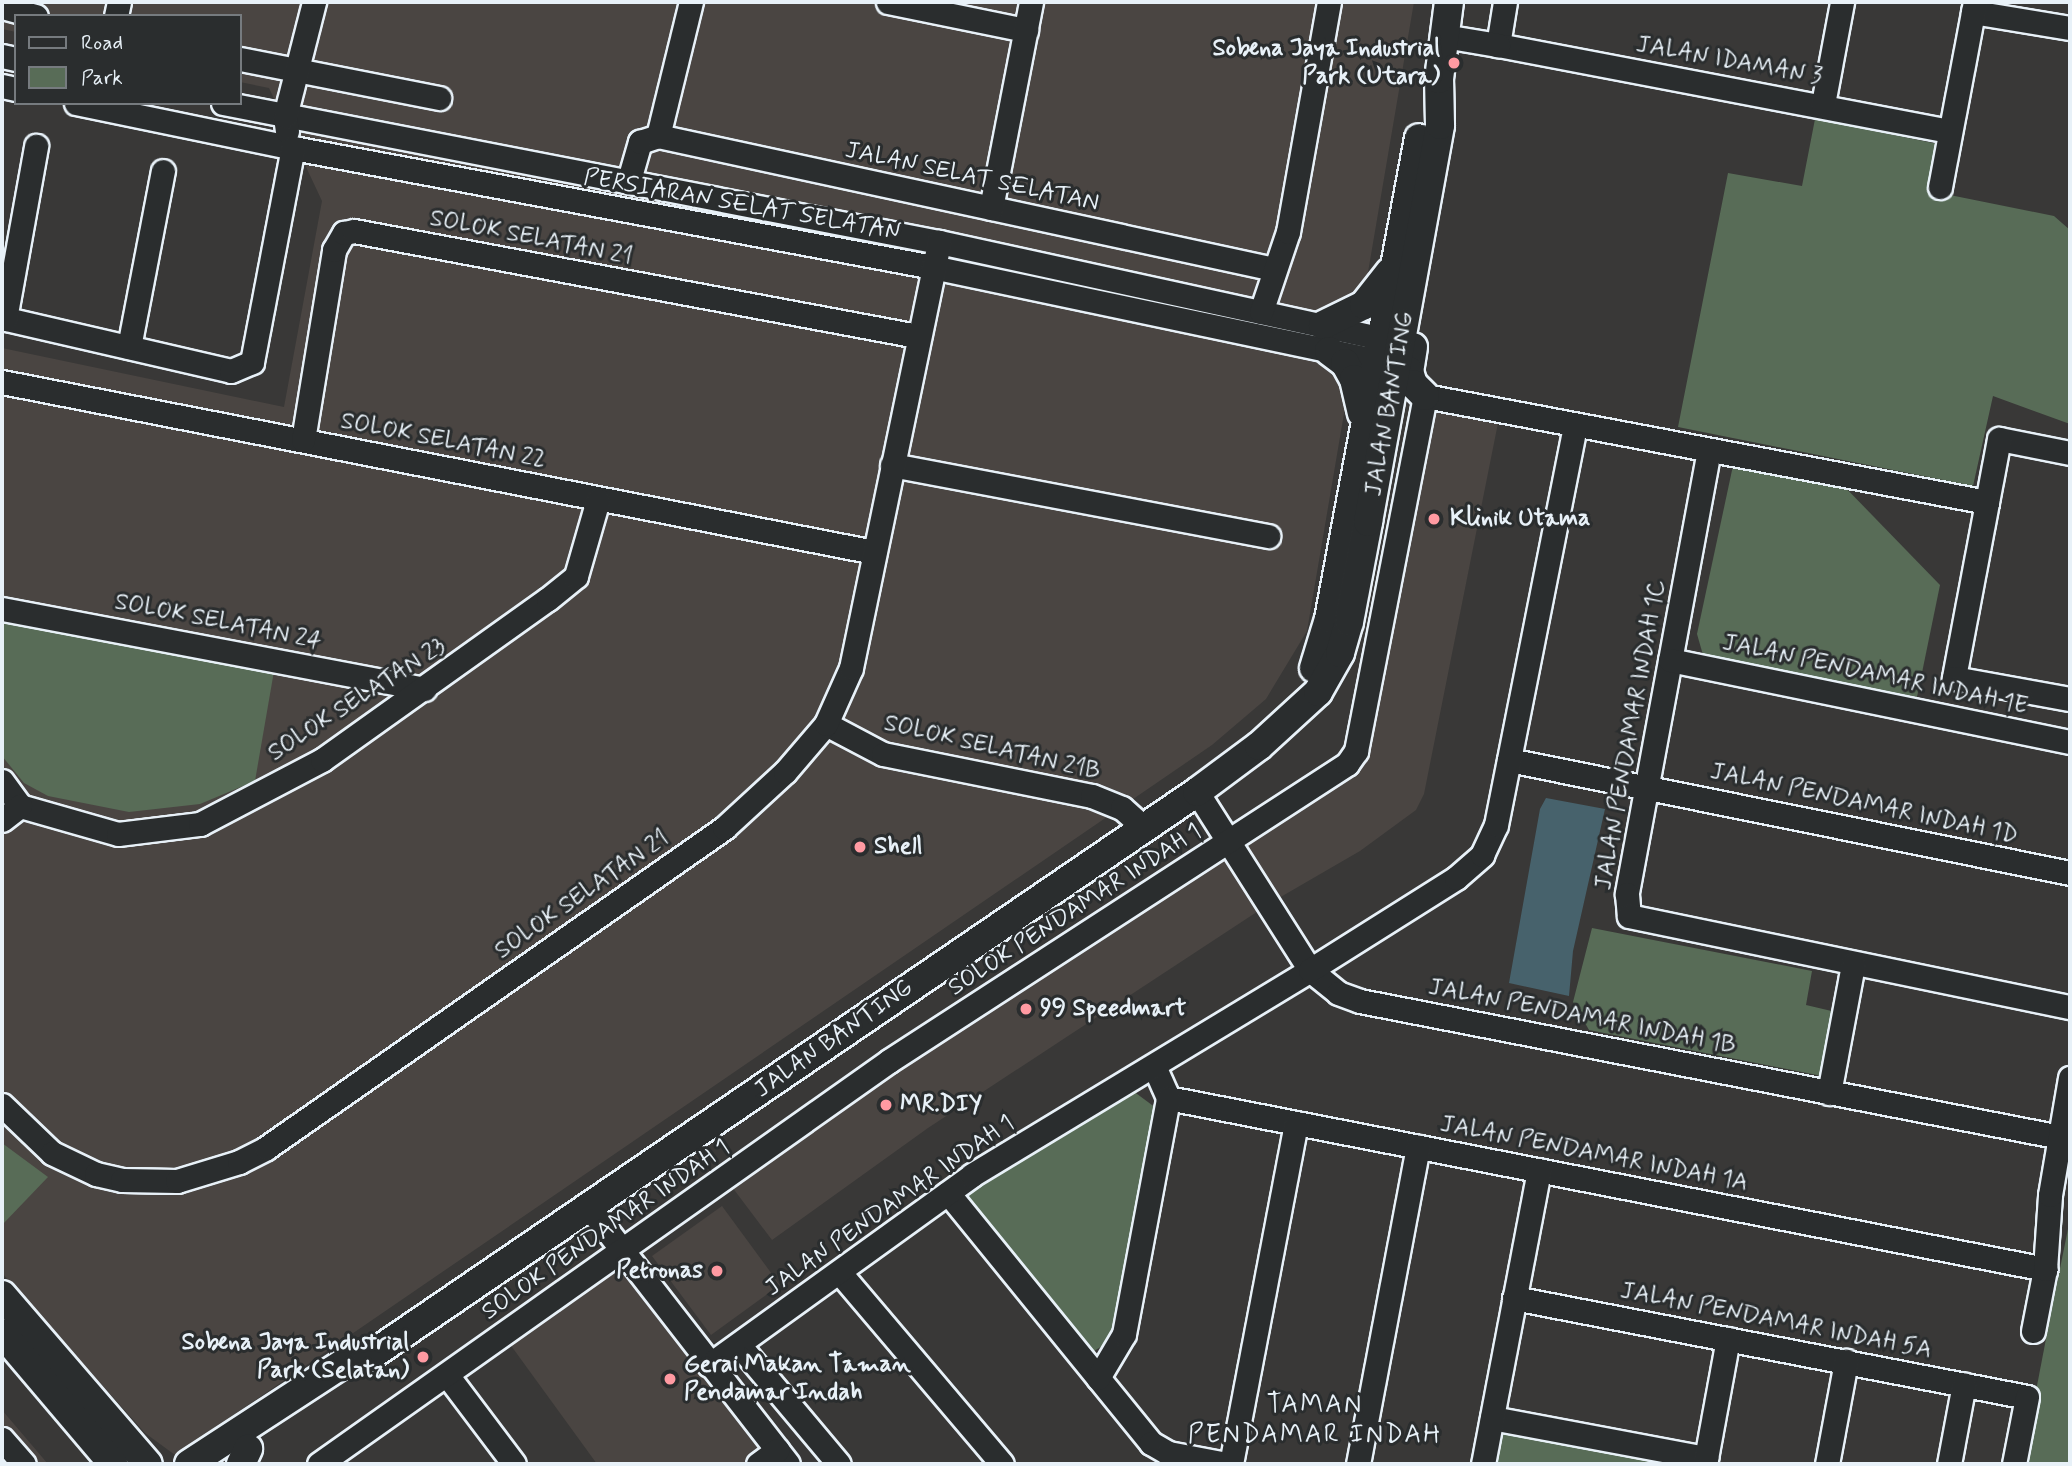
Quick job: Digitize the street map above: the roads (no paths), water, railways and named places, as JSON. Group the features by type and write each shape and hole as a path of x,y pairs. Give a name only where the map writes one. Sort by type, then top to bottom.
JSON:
{"main road":[{"name":"JALAN BANTING","path":"189,1464 347,1361 367,1358 1197,792 1259,746 1318,692 1331,671 1349,622 1388,352 1403,270 1440,125 1439,79 1449,2"},
{"path":"1364,434 1354,379 1326,338 1403,270 1418,315 1409,371 1413,384 1425,396"},
{"name":"JALAN BANTING","path":"1294,712 1324,638 1364,434 1388,352"},
{"path":"2,1295 148,1464"},
{"path":"2,1333 113,1464"},
{"name":"JALAN BANTING","path":"224,1464 244,1457 359,1377 367,1358"},
{"path":"89,1434 95,1464"}],"street":[{"path":"314,2 285,116 285,128 294,138 339,147 357,160"},
{"path":"629,180 640,142 658,136 691,2"},
{"path":"888,2 1026,30"},
{"path":"991,208 1031,2"},
{"path":"1261,312 1288,232 1329,2"},
{"path":"1498,45 1505,2"},
{"path":"1823,104 1842,2"},
{"path":"2,7 28,14"},
{"path":"1940,187 1974,7 2070,28"},
{"name":"JALAN IDAMAN 3","path":"1444,36 1823,104 1950,131"},
{"path":"242,60 439,98"},
{"name":"PERSIARAN SELAT SELATAN","path":"89,105 293,148 1326,338 1388,352"},
{"name":"PERSIARAN SELAT SELATAN","path":"233,105 939,242 1261,312 1326,338"},
{"name":"JALAN SELAT SELATAN","path":"658,136 1274,270"},
{"path":"36,146 4,319 231,371 252,362 293,148"},
{"path":"129,348 163,171"},
{"name":"SOLOK SELATAN 21","path":"303,440 334,250 344,233 354,231 917,336"},
{"name":"SOLOK SELATAN 21","path":"2,1105 52,1153 96,1174 122,1180 177,1181 239,1162 267,1148 724,828 785,772 826,724 851,668 917,336 939,242"},
{"name":"SOLOK SELATAN 22","path":"2,382 874,552"},
{"path":"1425,396 1575,427 1987,502"},
{"name":"SOLOK PENDAMAR INDAH 1","path":"319,1464 889,1061 1347,764 1356,751 1425,396"},
{"name":"JALAN PENDAMAR INDAH 1","path":"709,1365 841,1273 948,1193 1094,1098 1154,1066 1456,878 1482,855 1496,825 1575,427"},
{"path":"2070,453 1999,439 1954,678 2070,699"},
{"name":"JALAN PENDAMAR INDAH 1C","path":"1709,450 1627,894 1629,916 1853,965 2070,1007"},
{"path":"892,465 1268,536"},
{"name":"SOLOK SELATAN 23","path":"20,806 118,834 200,824 322,760 425,689 576,576 598,500"},
{"name":"SOLOK SELATAN 24","path":"2,609 425,689"},
{"name":"JALAN PENDAMAR INDAH 1E","path":"1670,660 2070,742"},
{"name":"SOLOK SELATAN 21B","path":"826,724 883,754 1092,796 1122,808 1143,827"},
{"name":"JALAN PENDAMAR INDAH 1D","path":"1509,760 2070,873"},
{"path":"2,781 20,806 2,820"},
{"name":"JALAN PENDAMAR INDAH 1B","path":"1197,792 1310,970 1338,993 1360,1001 2060,1137"},
{"path":"1829,1093 1853,965"},
{"path":"1098,1378 1124,1334 1168,1098 1154,1066"},
{"path":"2033,1331 2045,1269 2050,1195 2070,1078"},
{"name":"JALAN PENDAMAR INDAH 1A","path":"1168,1098 2045,1269"},
{"path":"948,1193 1151,1443 1168,1453 1228,1464 1296,1123"},
{"path":"1357,1464 1418,1147"},
{"path":"1483,1464 1539,1170"},
{"path":"588,1206 619,1252 782,1457 758,1464"},
{"path":"841,1273 1002,1464"},
{"name":"JALAN PENDAMAR INDAH 5A","path":"1514,1298 2027,1397 2014,1464"},
{"path":"1492,1418 1705,1461 1728,1339"},
{"path":"739,1345 839,1464"},
{"path":"1827,1464 1846,1361"},
{"path":"447,1375 514,1464"},
{"path":"1949,1464 1965,1384"},
{"path":"2,1439 24,1464"}],"water":[{"path":"1546,798 1605,809 1573,951 1569,996 1509,983 1540,809"}],"place":[{"name":"Sobena Jaya Industrial Park (Utara)","path":"1454,63"},
{"name":"Klinik Utama","path":"1434,519"},
{"name":"Shell","path":"860,847"},
{"name":"99 Speedmart","path":"1026,1009"},
{"name":"MR.DIY","path":"886,1105"},
{"name":"Petronas","path":"717,1271"},
{"name":"Sobena Jaya Industrial Park (Selatan)","path":"423,1357"},
{"name":"Gerai Makan Taman Pendamar Indah","path":"670,1379"}],"district":[{"name":"TAMAN PENDAMAR INDAH","path":"1315,1421"}]}
